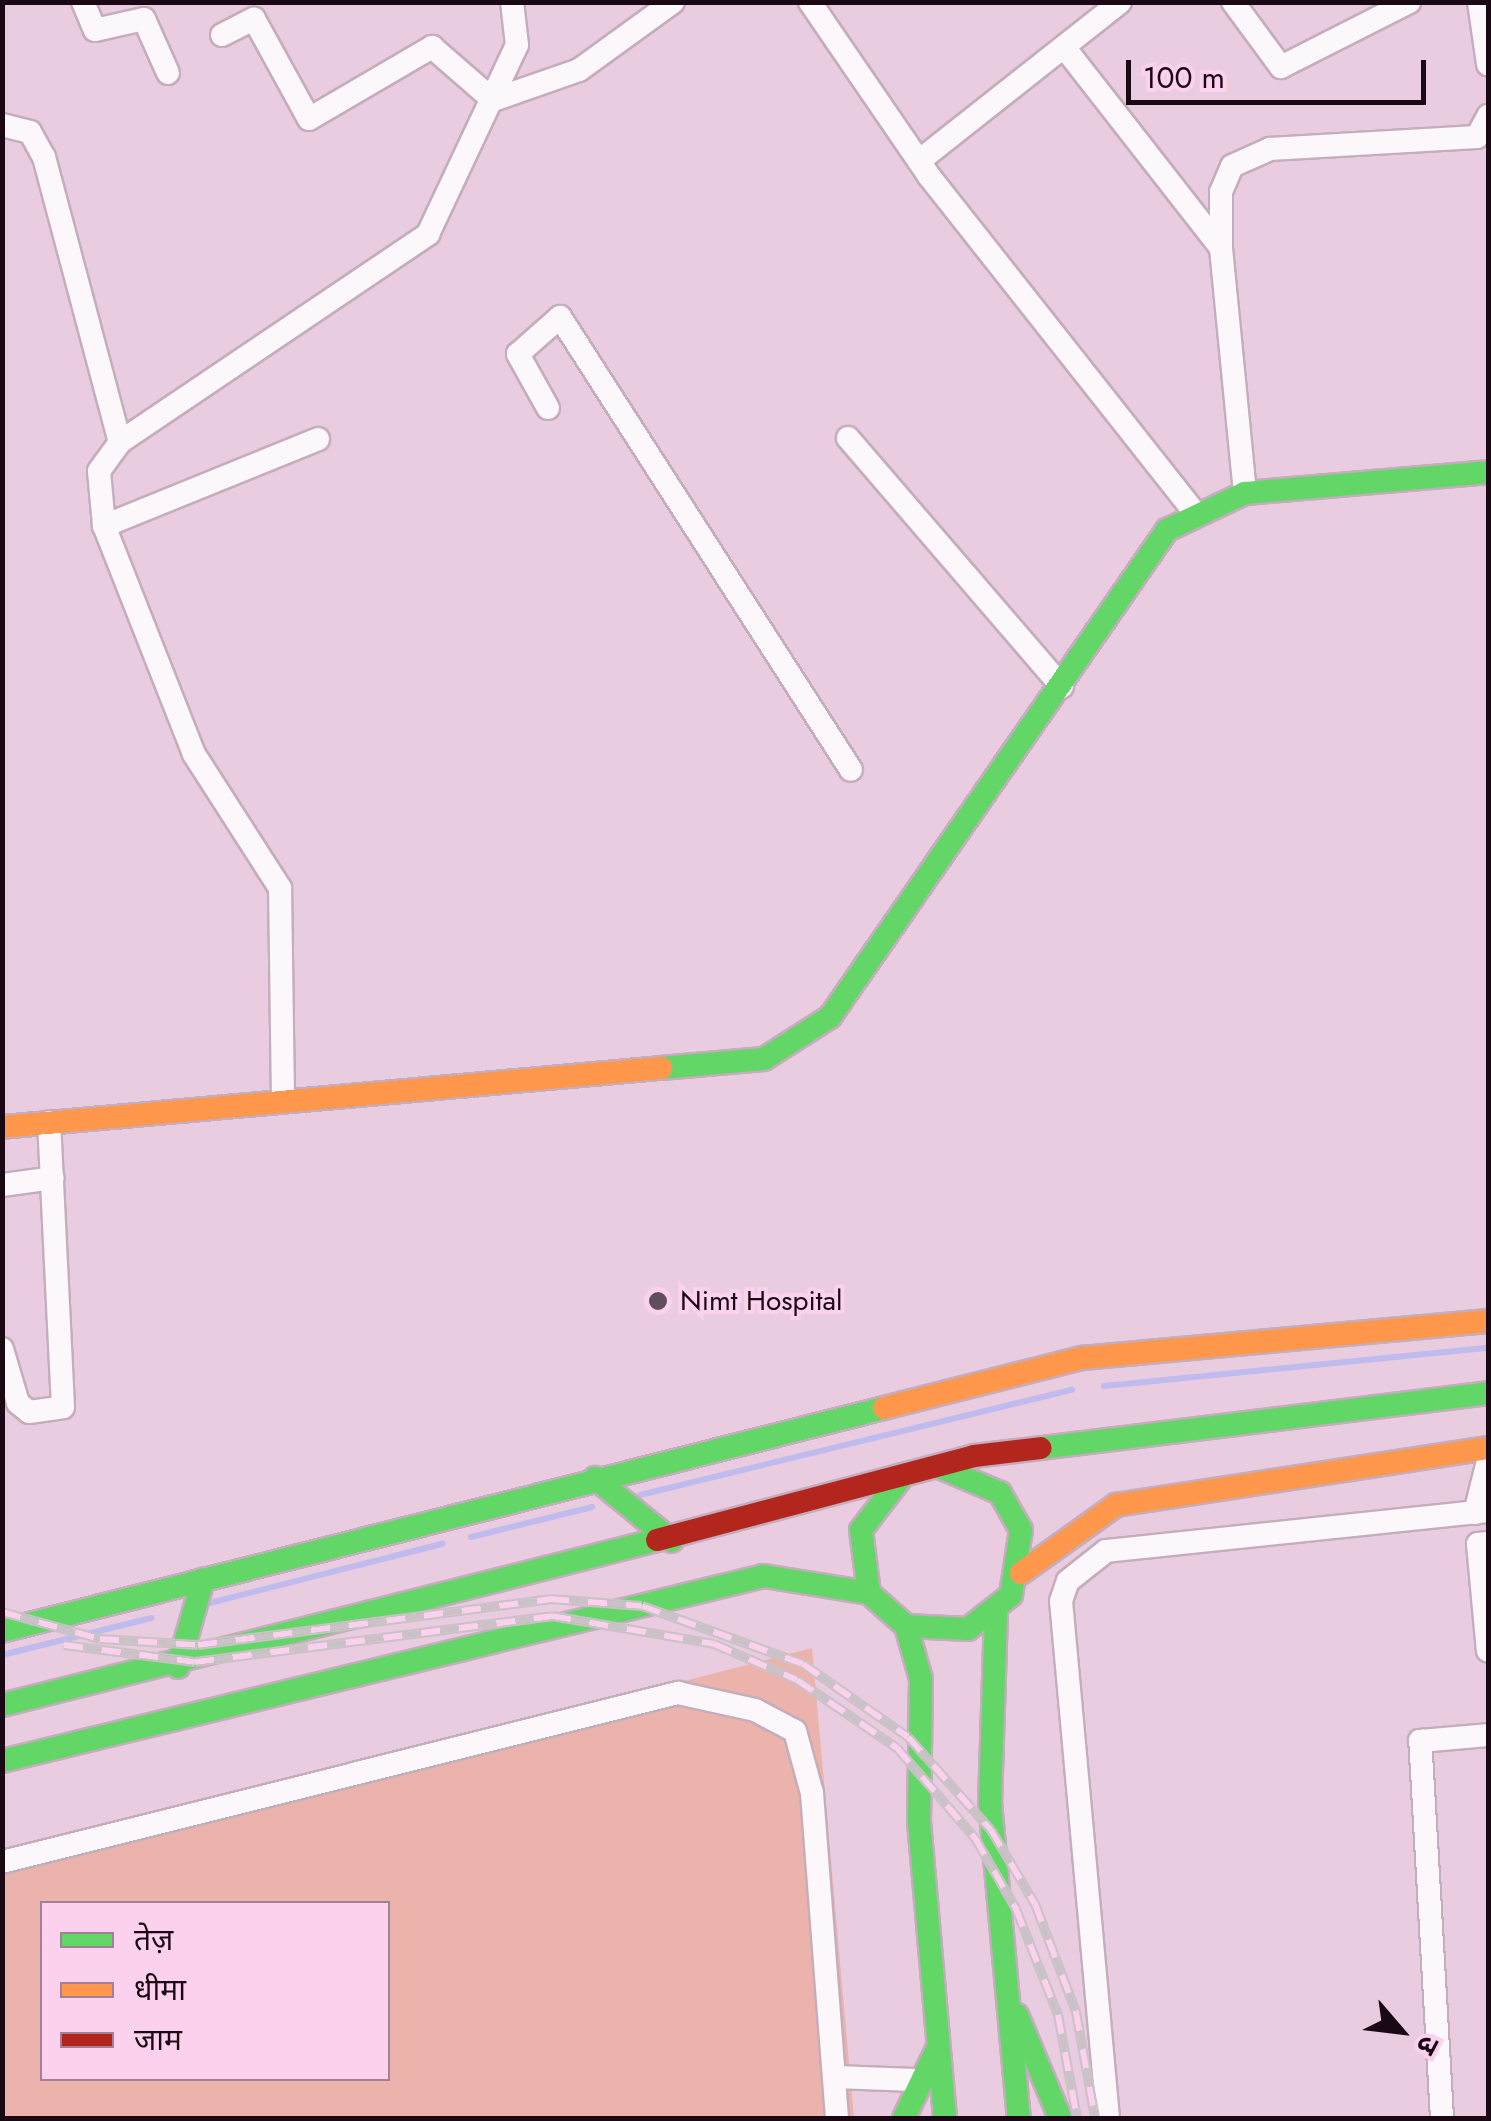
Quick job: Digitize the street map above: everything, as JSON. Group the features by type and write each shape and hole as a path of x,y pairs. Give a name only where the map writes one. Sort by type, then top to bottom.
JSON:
{"street":[{"path":"83,2 95,30 144,18 168,74"},
{"path":"283,1102 280,888 194,754 104,526 99,472 120,442 428,234 517,44 512,2"},
{"path":"492,100 579,70 672,2"},
{"path":"810,2 919,161 1193,510"},
{"path":"919,161 1120,2"},
{"path":"1233,2 1281,67 1409,2"},
{"path":"1479,2 1488,64"},
{"path":"222,36 254,19 309,119 432,48 492,100"},
{"path":"1064,47 1221,248"},
{"path":"2,125 30,132 44,157 120,442"},
{"path":"1245,494 1221,248 1222,192 1247,155 1485,129"},
{"path":"548,408 518,354 560,317 851,770"},
{"path":"848,438 1062,687"},
{"path":"104,526 318,439"},
{"path":"2,1126 764,1059 793,1046 868,967 1062,687 1154,546 1193,510 1245,494 1488,472"},
{"path":"2,1349 18,1403 28,1412 63,1407 49,1122"},
{"path":"2,1185 53,1178"},
{"path":"2,1631 1082,1358 1488,1320"},
{"path":"2,1705 178,1667 1057,1439 1488,1393"},
{"path":"906,1626 968,1630 996,1613 1020,1573 1116,1505 1488,1448"},
{"path":"1108,2118 1061,1602 1068,1581 1106,1550 1481,1512 1488,1461"},
{"path":"942,1468 983,1480 1006,1501 1021,1530 1020,1573"},
{"path":"596,1478 672,1541"},
{"path":"869,1593 861,1530 900,1479"},
{"path":"1488,1544 1478,1544 1488,1651"},
{"path":"2,1761 764,1576 869,1593 906,1626 921,1679 918,1821 944,2118"},
{"path":"178,1667 203,1580"},
{"path":"996,1613 990,1802 1019,2118"},
{"path":"2,1862 678,1693 732,1704 788,1725 802,1744 836,2118"},
{"path":"1442,2118 1420,1741 1488,1736"},
{"path":"1010,2002 1060,2118"},
{"path":"904,2118 916,2080 938,2047"},
{"path":"834,2077 916,2080"}],"shaded area":[{"path":"812,1648 854,2118 3,2118 3,1857"}],"waterway":[{"path":"1104,1386 1488,1348"},
{"path":"640,1495 1072,1390"},
{"path":"471,1537 592,1507"},
{"path":"206,1604 442,1544"},
{"path":"2,1655 151,1618"}],"railway":[{"path":"2,1612 100,1639 198,1645 550,1599 642,1606 803,1664 908,1737 991,1830 1035,1904 1076,2012 1095,2118"},
{"path":"64,1645 195,1662 552,1616 714,1644 797,1680 897,1748 975,1838 1016,1909 1058,2015 1077,2118"}],"traffic: fast":[{"path":"661,1068 764,1059 830,1017 1167,530 1245,493 1488,472"},
{"path":"1041,1448 1488,1393"},
{"path":"2,1631 884,1408"},
{"path":"900,1479 861,1530 869,1593 906,1626 968,1629 1011,1595 1021,1530 1000,1493 942,1468"},
{"path":"595,1478 672,1541"},
{"path":"2,1705 657,1540"},
{"path":"2,1761 764,1576 869,1593"},
{"path":"178,1667 203,1580"},
{"path":"996,1613 990,1802 1019,2118"},
{"path":"906,1626 921,1679 919,1821 945,2118"},
{"path":"1017,2015 1060,2118"},
{"path":"904,2118 938,2047"}],"traffic: slow":[{"path":"2,1127 661,1068"},
{"path":"884,1408 1082,1358 1488,1321"},
{"path":"1021,1573 1116,1505 1488,1448"}],"traffic: jam":[{"path":"657,1540 974,1456 1041,1448"}],"place":[{"name":"Nimt Hospital","path":"658,1301"}]}
